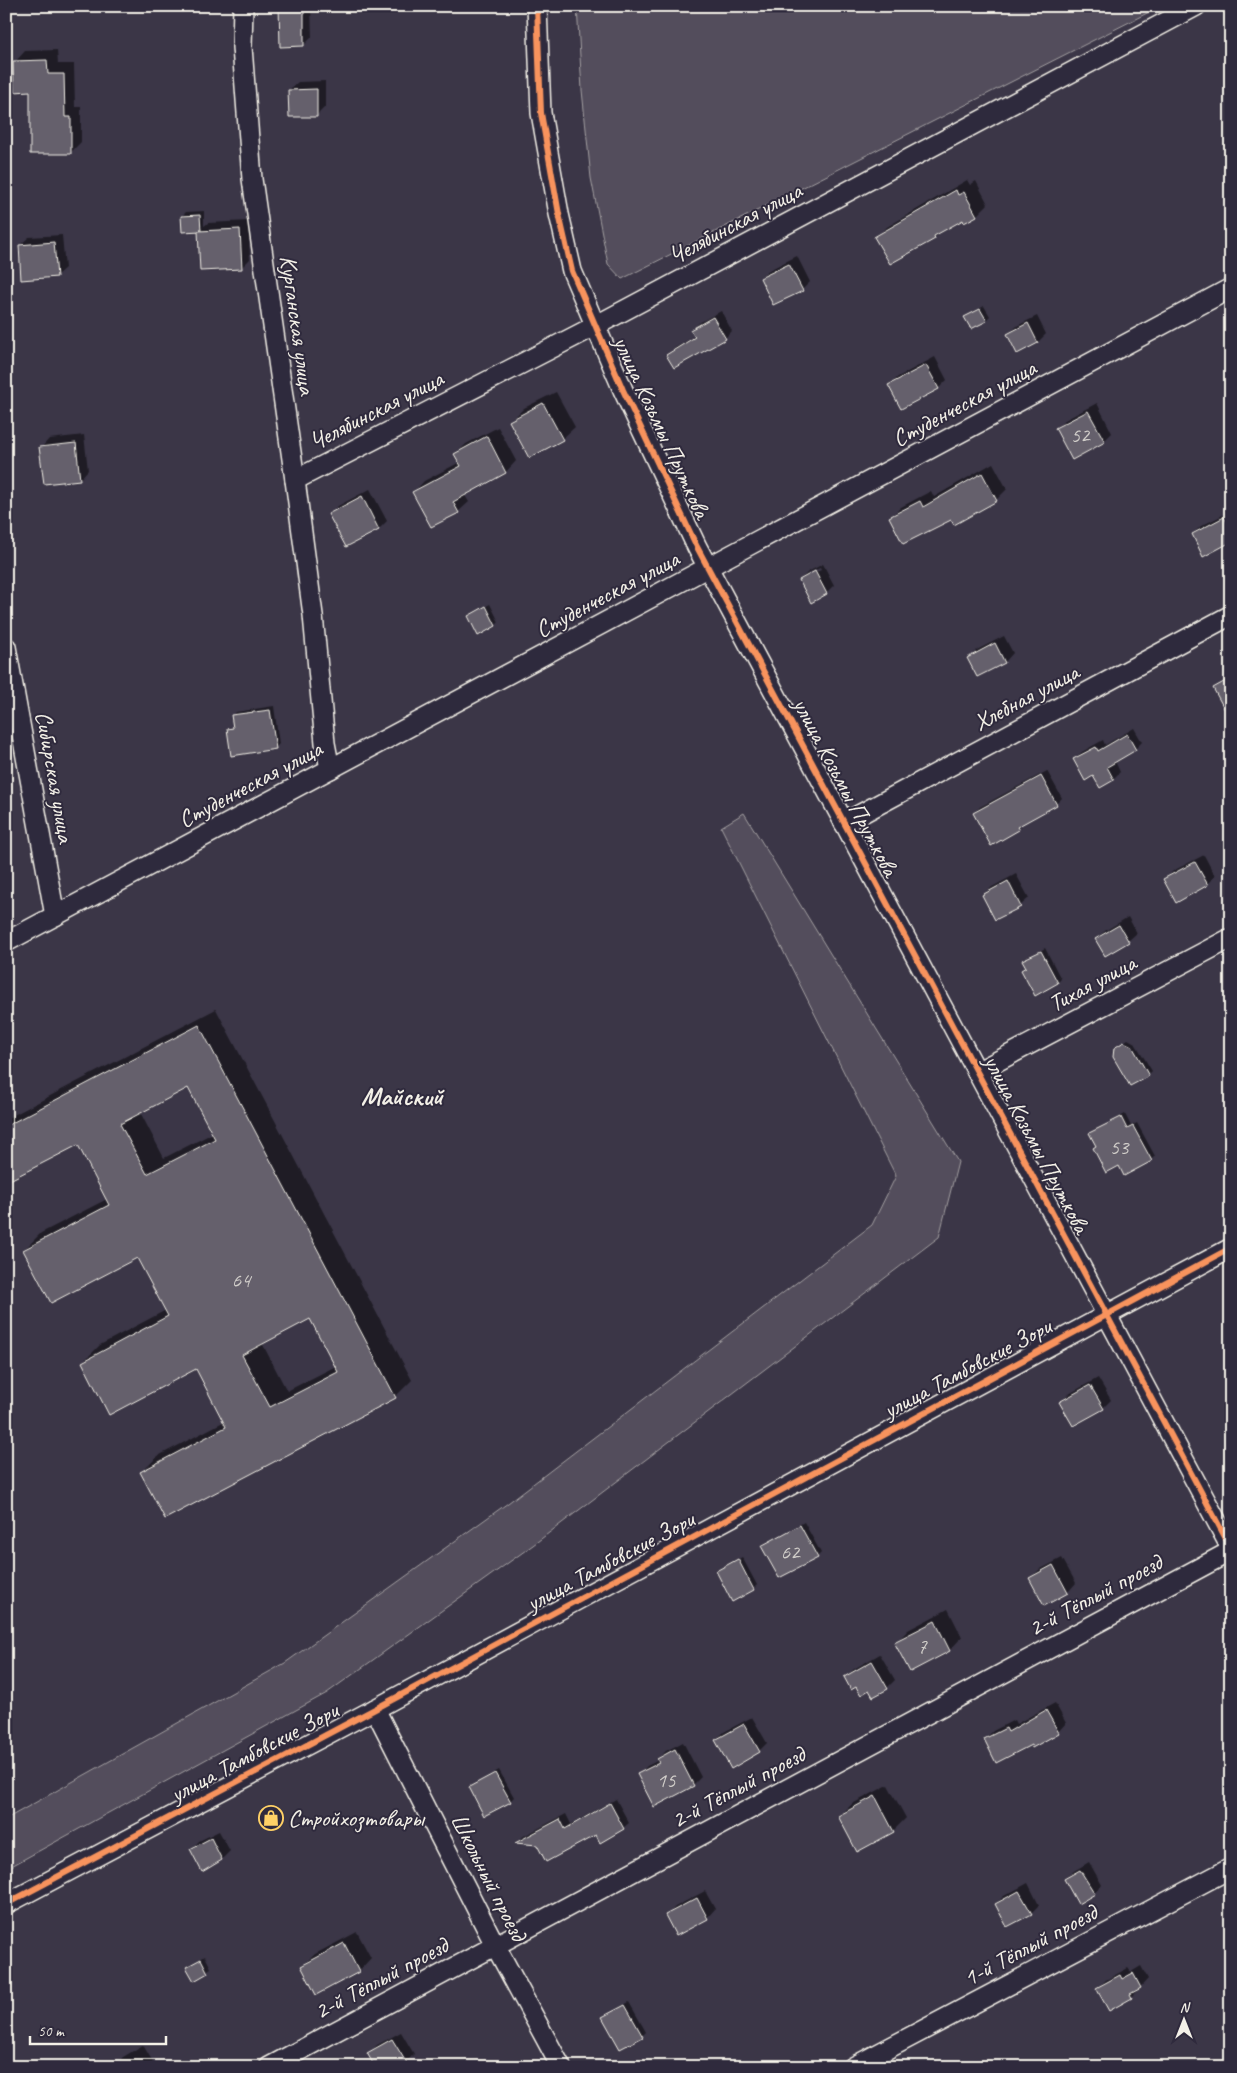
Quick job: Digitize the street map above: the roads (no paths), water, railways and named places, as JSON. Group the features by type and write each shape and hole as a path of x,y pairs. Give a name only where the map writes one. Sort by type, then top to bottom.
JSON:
{"street":[{"name":"Курганская улица","path":"243,6 242,47 252,179 295,480 312,615 325,743 330,769"},
{"name":"улица Козьмы Пруткова","path":"537,6 541,113 559,214 572,270 623,390 708,568 1231,1550"},
{"name":"Челябинская улица","path":"295,480 595,326 1196,6"},
{"name":"Студенческая улица","path":"6,942 1231,288"},
{"name":"Хлебная улица","path":"844,822 1231,615"},
{"name":"Сибирская улица","path":"6,647 55,916"},
{"name":"Тихая улица","path":"977,1072 1231,938"},
{"name":"улица Тамбовские Зори","path":"6,1904 376,1709 1231,1248"},
{"name":"2-й Тёплый проезд","path":"269,2067 1231,1550"},
{"name":"Школьный проезд","path":"376,1709 495,1945 561,2067"},
{"name":"1-й Тёплый проезд","path":"853,2067 1231,1868"}],"place":[{"name":"Стройхозтовары","path":"271,1818"}],"district":[{"name":"Майский","path":"402,1096"}]}
